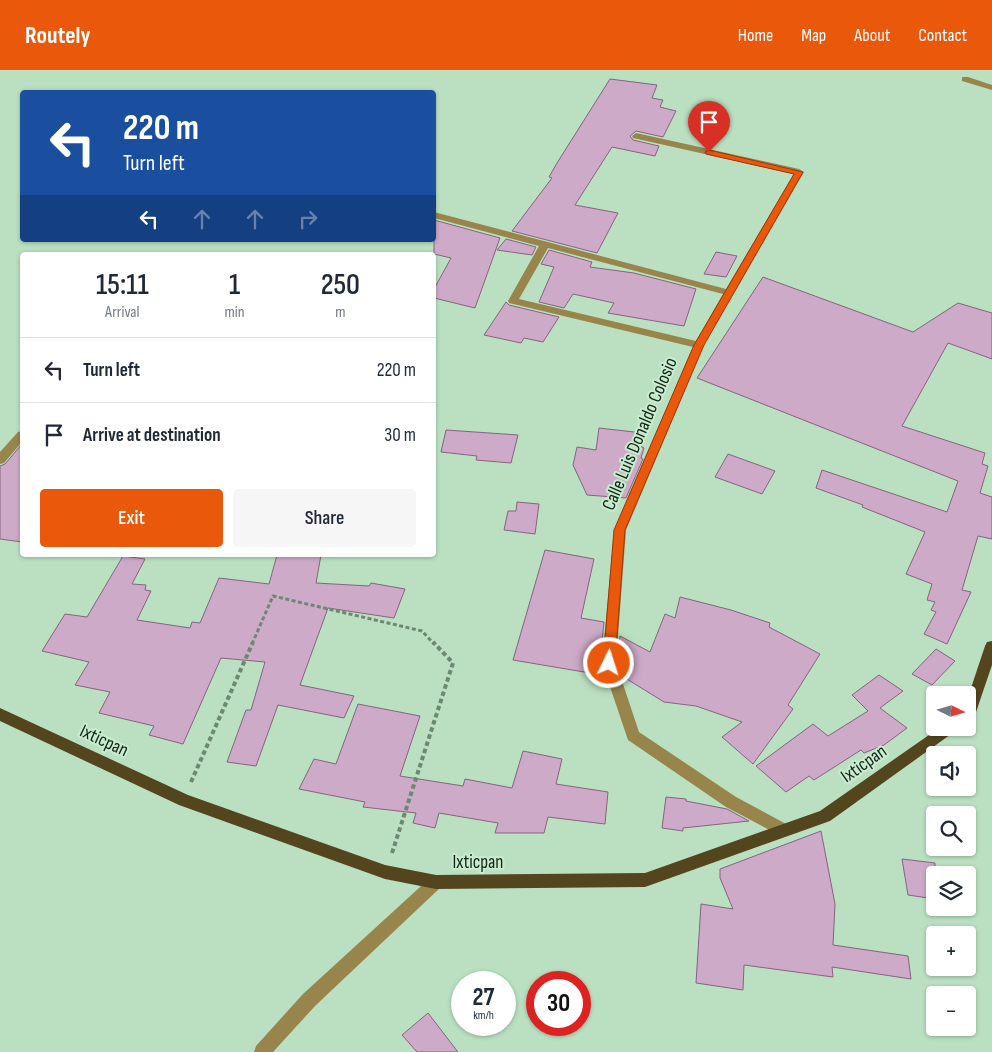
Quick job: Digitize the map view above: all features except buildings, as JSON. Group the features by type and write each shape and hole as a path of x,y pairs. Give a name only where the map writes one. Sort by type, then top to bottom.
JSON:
{"main road":[{"path":"976,692 992,646"},
{"name":"Ixticpan","path":"0,714 184,800 385,872 436,882 644,880 824,816 938,736"}],"street":[{"path":"965,79 992,88"},
{"name":"Calle Luis Donaldo Colosio","path":"636,136 799,172 699,345 620,530 609,663 633,736 732,802 783,830"},
{"path":"436,216 730,293"},
{"path":"545,244 513,301 699,345"},
{"path":"0,460 20,437"},
{"path":"262,1052 309,1000 436,882"}],"path":[{"path":"184,800 273,596 422,631 454,663 385,872"}],"route":[{"path":"609,663 620,530 699,345 799,172 709,152"}]}
